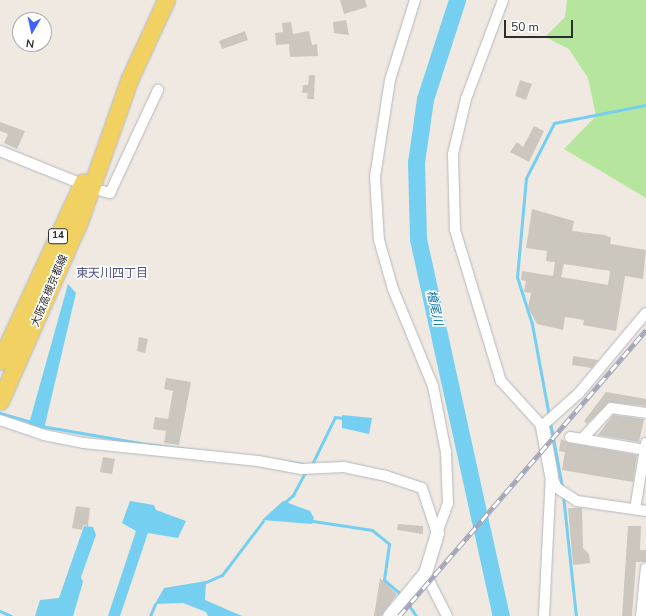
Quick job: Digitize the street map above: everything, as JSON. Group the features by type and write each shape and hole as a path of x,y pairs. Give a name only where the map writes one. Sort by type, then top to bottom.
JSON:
{"main road":[{"name":"大阪高槻京都線","path":"0,401 37,321 87,186 166,0"},
{"name":"大阪高槻京都線","path":"0,361 87,186"}],"street":[{"path":"389,616 425,573 448,503 446,452 433,386 393,289 379,240 375,177 390,80 415,0"},
{"path":"503,0 466,100 453,154 455,230 501,381 542,426 551,475 544,616"},
{"path":"0,151 110,194 158,90"},
{"path":"542,426 579,393 646,313"},
{"path":"582,439 611,408 646,413"},
{"path":"0,420 44,435 84,443 258,460 301,469 344,467 383,475 422,488 437,533"},
{"path":"570,437 646,447 643,477 635,509"},
{"path":"551,475 557,488 577,501 646,511"},
{"path":"641,616 646,568"},
{"path":"425,573 447,616"}],"green space":[{"path":"567,0 646,0 646,198 564,149 596,116 588,78 569,49 545,37 565,17"}],"water":[{"path":"68,284 76,293 44,429 29,424"},
{"path":"342,415 372,418 369,434 342,428"},
{"path":"130,501 154,505 156,510 186,521 178,538 148,533 120,616 108,616 136,531 122,523"},
{"path":"283,501 310,511 314,518 312,524 262,520"},
{"path":"84,526 93,527 96,535 81,577 83,582 73,616 35,616 40,600 59,598"},
{"path":"206,581 205,600 242,616 208,616 206,612 183,603 155,604 164,588"}],"building":[{"path":"340,0 365,0 367,7 344,14"},
{"path":"346,20 349,35 334,33 333,22"},
{"path":"291,22 293,34 309,31 312,45 317,44 318,56 290,57 289,44 276,45 275,33 283,32 282,23"},
{"path":"245,31 248,40 222,49 219,41"},
{"path":"309,75 315,75 314,99 307,99 308,93 302,93 303,85 308,85"},
{"path":"520,80 532,84 526,100 515,96"},
{"path":"0,122 25,131 17,149 4,143 8,134 0,131"},
{"path":"534,126 544,131 529,162 510,152 517,142 523,147"},
{"path":"532,209 574,221 572,231 605,235 611,238 610,244 646,250 643,279 625,276 616,331 583,325 584,320 565,317 563,330 537,324 528,307 531,293 524,292 526,281 521,280 522,271 553,276 555,262 546,261 547,251 526,248","holes":["564,264 610,271 608,285 561,277"]},
{"path":"139,337 148,339 145,353 137,351"},
{"path":"573,356 598,360 592,368 572,365"},
{"path":"166,378 191,382 179,445 164,443 166,431 153,429 155,417 168,419 173,391 164,389"},
{"path":"606,392 646,399 646,406 609,402 587,424 584,421"},
{"path":"613,415 644,419 639,442 598,435"},
{"path":"561,439 569,443 637,455 633,482 562,470 565,452 559,451"},
{"path":"103,457 115,459 112,474 100,472"},
{"path":"76,506 90,508 88,526 83,525 82,530 72,528"},
{"path":"568,508 582,508 583,548 589,554 590,563 573,565"},
{"path":"398,524 423,526 423,534 397,530"},
{"path":"628,526 641,526 640,550 646,550 646,562 636,562 632,616 622,616"},
{"path":"380,578 397,594 381,616 374,616"}],"waterway":[{"name":"檜尾川","path":"457,0 425,99 416,162 418,239 501,616"},
{"path":"549,416 532,324 517,277 526,178 554,123 646,105"},
{"path":"0,413 34,423"},
{"path":"312,464 335,417 342,418"},
{"path":"550,422 562,487"},
{"path":"41,426 139,443 302,464"},
{"path":"285,502 293,495 306,471"},
{"path":"563,495 576,616"},
{"path":"206,582 222,575 263,521"},
{"path":"313,521 372,530 389,544 384,580 402,595"},
{"path":"406,601 416,616"},
{"path":"150,616 155,604"},
{"path":"0,611 11,616"}],"railway":[{"path":"399,616 646,330"}],"district":[{"name":"東天川四丁目","path":"112,274"}]}
